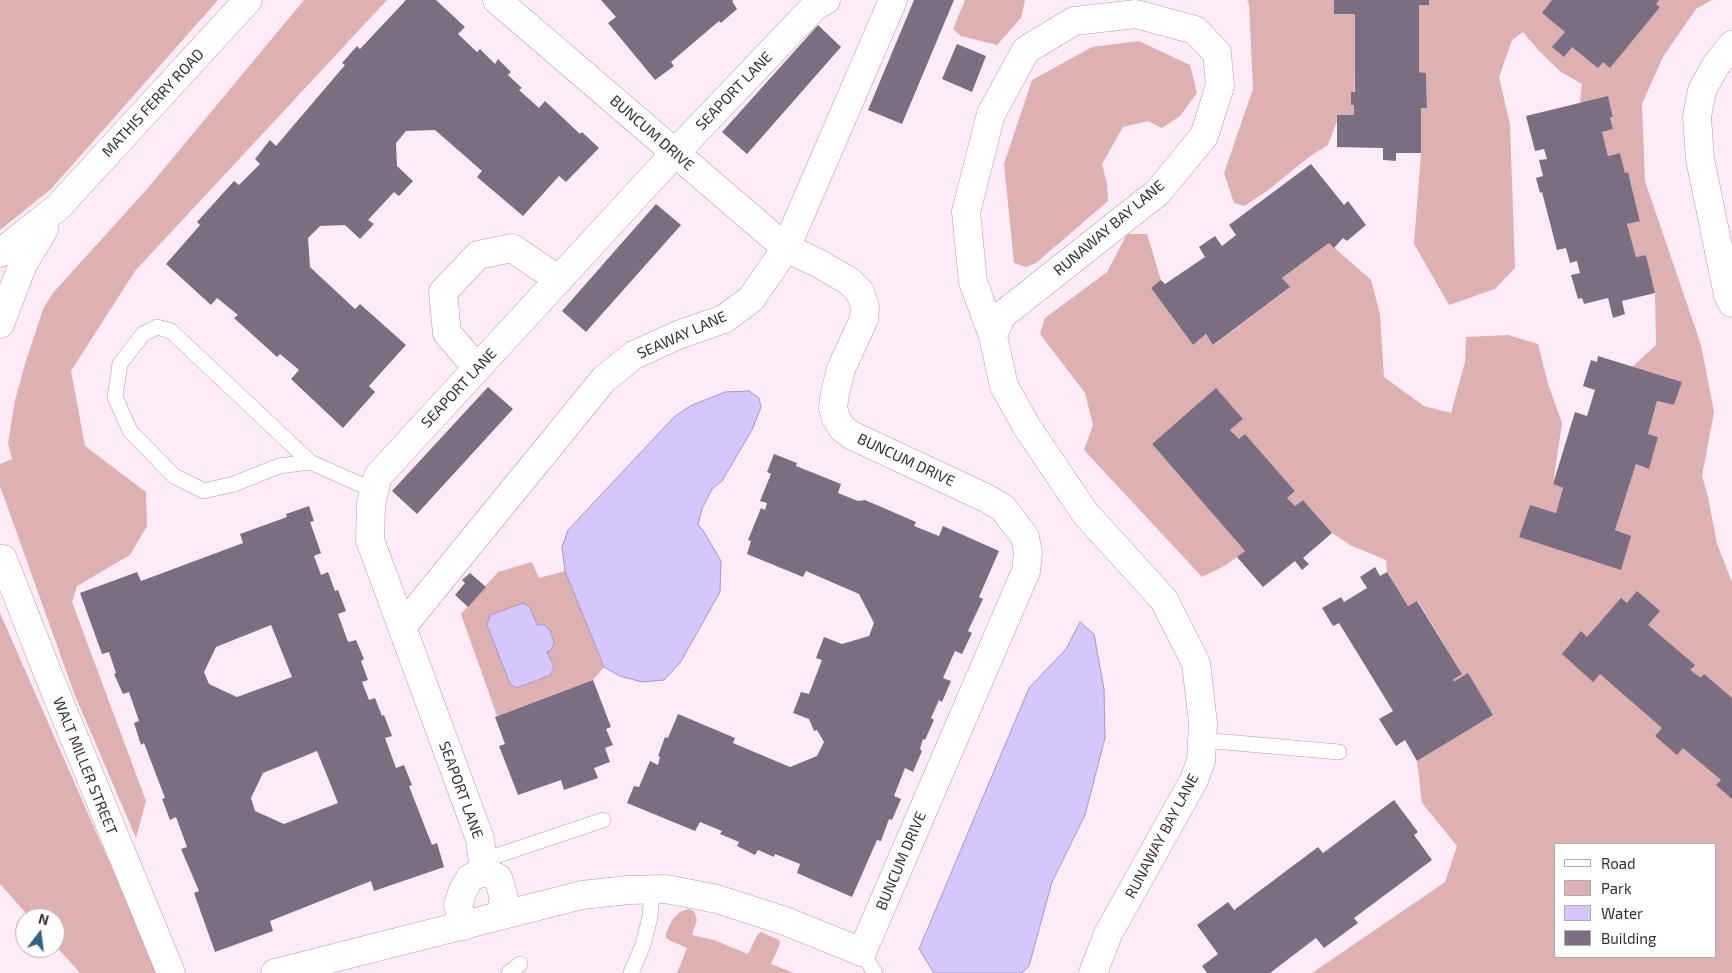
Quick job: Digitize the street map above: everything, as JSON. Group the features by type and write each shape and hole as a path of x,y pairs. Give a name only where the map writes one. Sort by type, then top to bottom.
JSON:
{"street":[{"name":"MATHIS FERRY ROAD","path":"0,254 58,207 248,0"},
{"name":"BUNCUM DRIVE","path":"497,0 786,248 850,281 860,292 865,307 864,319 841,369 835,393 833,408 842,428 851,435 1004,508 1025,537 1028,553 1026,571 868,962"},
{"name":"SEAPORT LANE","path":"484,866 480,839 370,540 371,504 378,476 675,153 814,7 826,0"},
{"name":"SEAWAY LANE","path":"402,628 604,379 634,355 678,335 724,319 751,299 786,248 887,2"},
{"name":"RUNAWAY BAY LANE","path":"993,336 1001,316 1158,192 1204,136 1220,86 1217,53 1195,30 1136,14 1074,21 1026,50 991,114 966,212 973,282 993,336 1004,386 1027,427 1084,513 1164,600 1196,663 1203,722 1201,761 1194,780 1108,934 1093,973"},
{"path":"1732,44 1702,90 1697,117 1700,159 1728,295 1732,304"},
{"name":"MATHIS FERRY ROAD","path":"0,324 25,259 58,207"},
{"path":"477,368 447,333 444,292 478,255 512,248 559,280"},
{"name":"WALT MILLER STREET","path":"1,551 84,764 171,973"},
{"path":"464,926 458,905 463,890 470,878 484,866 498,878 504,898 500,916"},
{"path":"276,973 582,895 628,890 666,889 717,899 785,921 868,962"}],"lane":[{"path":"310,462 279,466 234,484 204,491 174,476 130,431 115,397 120,364 143,334 157,327 171,331 310,462 374,491"},
{"path":"1202,740 1339,752"},
{"path":"484,866 603,820"},
{"path":"631,973 643,945 650,917 652,890"}],"green space":[{"path":"0,0 218,0 51,189 0,230"},
{"path":"304,0 387,0 135,271 71,371 85,446 146,492 147,526 130,555 77,586 72,602 146,801 136,838 74,693 0,486 0,464 12,459 8,443 15,400 43,309 52,294 147,189"},
{"path":"965,0 1025,0 1021,18 997,45 961,36 953,29"},
{"path":"1247,0 1334,0 1334,14 1355,14 1355,65 1354,115 1337,115 1337,121 1328,145 1244,206 1234,203 1224,173 1253,89 1249,4"},
{"path":"1429,0 1712,0 1696,9 1663,57 1642,104 1645,181 1701,345 1714,412 1702,476 1717,544 1732,582 1732,973 1312,973 1445,882 1457,846 1422,803 1417,761 1493,715 1468,674 1455,681 1453,680 1462,674 1418,601 1408,606 1387,572 1386,560 1350,545 1332,533 1303,500 1295,506 1287,498 1295,491 1245,434 1239,439 1230,430 1243,419 1216,389 1152,444 1245,551 1226,565 1202,577 1084,450 1093,425 1085,393 1040,334 1045,318 1107,272 1127,234 1147,234 1161,280 1151,288 1193,345 1206,334 1214,345 1289,288 1282,278 1329,243 1371,280 1380,314 1384,377 1424,406 1451,413 1465,362 1466,337 1508,335 1538,344 1548,384 1562,423 1553,484 1563,488 1556,513 1530,505 1520,537 1615,530 1636,464 1649,468 1658,437 1648,434 1657,401 1674,405 1682,382 1632,367 1656,345 1655,293 1646,255 1636,257 1627,224 1640,220 1628,172 1625,173 1620,153 1608,156 1602,132 1613,129 1610,117 1613,116 1608,97 1580,103 1582,84 1561,72 1523,32 1512,40 1499,77 1510,125 1515,268 1495,289 1449,305 1414,244 1421,153 1421,108 1427,108 1426,73 1419,72 1419,5 1429,5"},
{"path":"1139,41 1190,65 1197,93 1180,116 1162,128 1148,121 1123,127 1102,164 1107,184 1108,201 1036,263 1026,267 1014,263 1004,164 1032,80 1092,47"},
{"path":"532,562 539,578 565,571 604,667 593,680 497,716 461,614 498,572"},
{"path":"0,613 158,973 80,973 65,956 65,908 21,908 0,884"},
{"path":"688,909 694,911 697,920 692,935 714,940 748,954 758,934 761,932 779,940 780,944 771,964 794,973 677,973 687,948 666,938 666,933 672,920 680,912"}],"water":[{"path":"749,391 759,398 761,407 752,430 722,481 712,489 702,509 698,524 721,561 720,592 680,663 664,680 642,682 620,676 604,667 565,571 562,547 568,530 674,417 690,406 725,392"},
{"path":"523,603 530,607 537,625 544,625 550,630 554,643 552,649 547,652 554,667 550,675 517,688 510,684 487,625 490,615"},
{"path":"1080,622 1094,634 1104,689 1105,738 1085,815 1052,882 1029,966 1022,973 934,973 919,949 1029,688 1066,649"}],"building":[{"path":"406,0 436,0 465,27 458,34 477,52 480,49 495,64 498,59 511,72 508,75 522,88 519,90 539,108 545,101 580,134 582,132 599,148 566,182 559,176 523,216 477,177 482,171 435,130 406,131 396,143 397,166 413,181 399,196 394,192 368,220 374,224 360,239 345,225 320,226 308,238 310,267 355,309 360,304 406,345 369,386 375,392 343,428 291,379 299,370 280,354 277,357 234,318 238,315 217,298 211,305 166,264 200,225 197,222 234,181 239,185 260,164 255,159 270,140 276,146 345,65 342,63 357,46 360,49"},
{"path":"601,0 734,0 732,1 737,9 721,23 719,21 671,62 674,66 655,80 608,23 616,17"},
{"path":"914,0 954,0 902,124 868,110"},
{"path":"1334,0 1429,0 1429,5 1419,5 1419,72 1426,73 1427,108 1421,108 1421,153 1396,153 1396,161 1383,160 1383,148 1337,147 1337,115 1354,115 1354,105 1351,105 1351,92 1355,92 1355,14 1334,14"},
{"path":"1552,0 1659,0 1656,4 1660,7 1610,68 1603,62 1598,68 1572,47 1564,57 1552,47 1565,32 1542,13"},
{"path":"818,25 841,47 747,154 722,132"},
{"path":"957,44 986,56 972,92 942,79"},
{"path":"1608,96 1613,117 1610,117 1613,129 1602,132 1608,156 1620,153 1625,173 1628,172 1640,221 1627,224 1636,257 1646,255 1655,293 1622,301 1625,314 1613,318 1608,298 1584,304 1582,298 1578,299 1571,275 1580,273 1577,261 1570,263 1566,248 1557,250 1542,192 1540,193 1536,178 1543,176 1539,160 1547,159 1544,149 1535,151 1526,116"},
{"path":"1311,164 1344,205 1348,201 1366,225 1347,241 1343,238 1334,248 1329,243 1282,278 1290,287 1213,345 1206,334 1193,345 1151,288 1161,280 1165,284 1205,257 1199,247 1215,236 1222,246 1236,235 1229,225"},
{"path":"656,204 681,225 586,332 562,311"},
{"path":"1598,356 1682,382 1674,405 1657,401 1648,434 1658,437 1649,469 1636,464 1615,530 1631,536 1621,570 1519,537 1530,505 1556,513 1563,488 1553,484 1575,412 1587,416 1595,390 1583,386 1591,360 1597,362"},
{"path":"488,387 513,409 417,514 392,491"},
{"path":"1216,388 1243,419 1230,430 1239,439 1245,434 1295,491 1287,498 1295,506 1303,500 1332,533 1303,558 1309,564 1302,570 1295,561 1263,587 1237,557 1245,551 1152,444"},
{"path":"774,454 797,463 796,466 841,484 838,493 858,501 865,500 916,522 914,526 939,536 943,526 999,551 979,597 983,599 968,631 972,633 962,654 955,651 943,678 951,681 942,702 939,700 931,718 934,720 925,740 923,739 920,749 922,751 913,772 905,768 894,796 901,799 892,820 889,819 881,841 877,840 852,897 797,873 800,864 775,854 774,857 758,850 755,855 737,846 739,842 720,834 722,831 700,822 695,831 627,803 634,786 639,787 650,761 658,765 660,757 658,756 665,737 668,738 678,714 735,738 733,743 790,767 817,756 824,742 817,730 814,731 809,719 793,713 801,692 809,694 822,660 816,658 824,637 842,644 869,636 874,623 859,594 806,571 803,577 747,554 751,541 748,540 761,508 765,510 767,503 760,501 771,474 767,472"},
{"path":"309,506 314,521 310,522 321,553 314,556 321,575 328,572 335,591 338,590 346,611 338,614 348,642 356,640 364,659 361,661 368,680 362,682 369,700 375,698 382,716 384,715 392,736 385,738 396,768 404,765 412,785 409,786 432,845 437,843 444,867 374,891 371,881 270,921 273,931 215,952 194,893 199,891 181,849 187,847 176,817 170,820 162,799 165,798 144,743 141,745 134,723 139,721 129,692 123,694 114,674 116,673 109,652 102,654 80,593 137,572 141,581 243,543 240,534 287,517 286,514","holes":["271,625 292,677 237,697 209,684 204,672 216,647","317,751 338,803 284,824 255,811 251,798 263,773"]},
{"path":"1375,567 1380,576 1387,572 1408,606 1417,601 1462,674 1453,680 1455,681 1468,673 1493,715 1417,761 1405,740 1396,746 1379,719 1393,711 1339,623 1333,626 1322,608 1341,597 1344,602 1367,588 1360,577"},
{"path":"470,573 486,587 468,607 455,595 465,583 462,580"},
{"path":"1637,591 1660,611 1648,625 1695,665 1690,670 1701,678 1704,674 1732,698 1732,799 1716,785 1721,780 1683,748 1677,755 1655,736 1662,728 1600,674 1593,682 1562,654 1581,631 1587,637 1621,598 1627,603"},
{"path":"593,680 611,727 606,729 613,745 605,748 610,762 594,768 598,778 564,790 561,780 518,795 499,746 505,744 495,717"},
{"path":"1394,800 1418,832 1414,835 1432,860 1354,918 1358,923 1324,948 1316,938 1270,973 1207,973 1202,966 1218,954 1197,925 1228,902 1234,910 1318,847 1323,853"}]}
